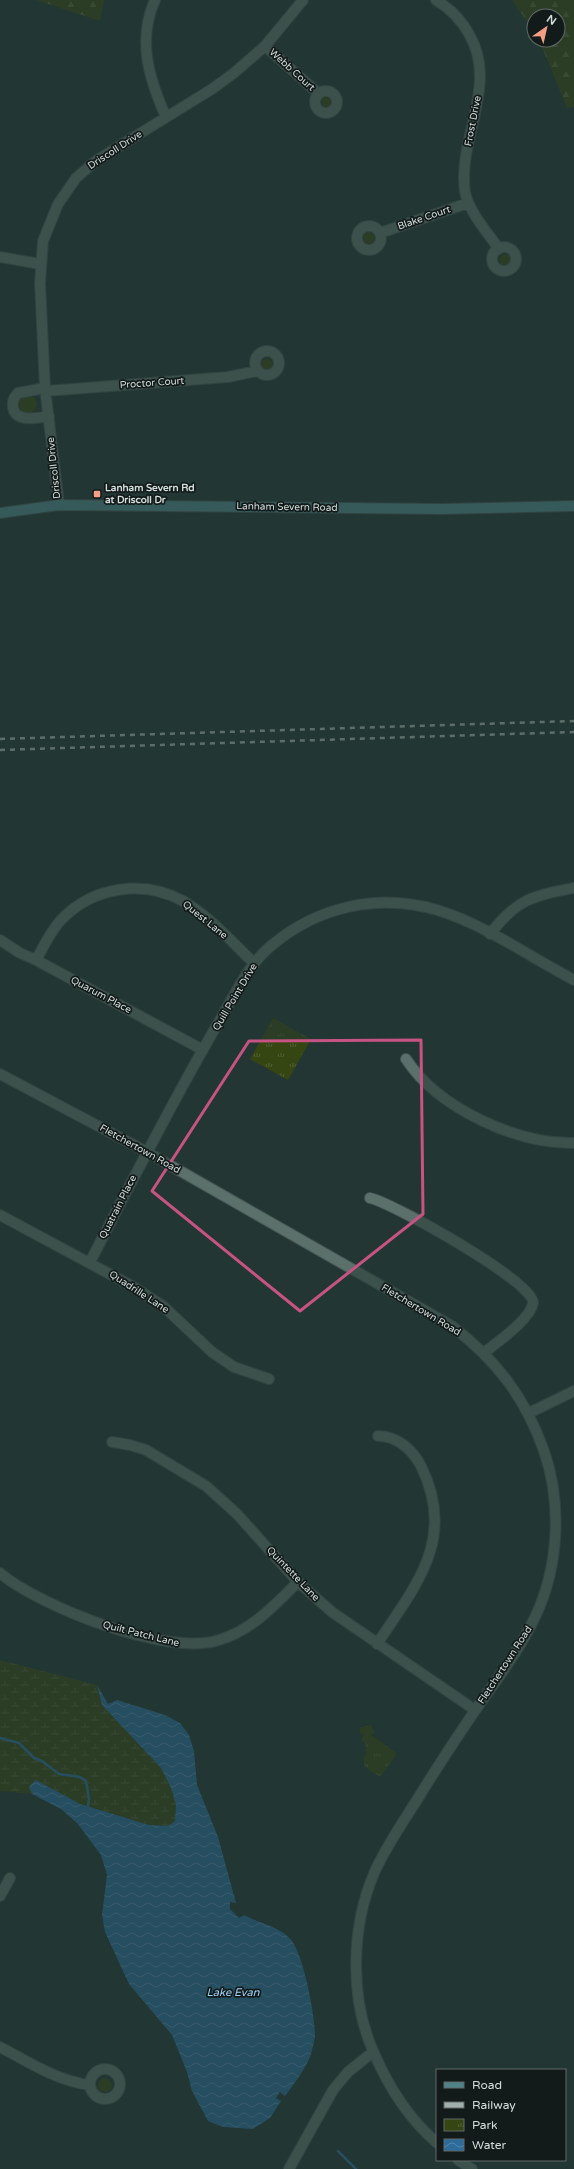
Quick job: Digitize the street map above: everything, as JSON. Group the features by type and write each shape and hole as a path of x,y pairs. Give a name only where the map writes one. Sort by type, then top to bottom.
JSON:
{"main road":[{"name":"Lanham Severn Road","path":"0,513 59,506 441,509 574,506"}],"street":[{"path":"155,0 146,32 146,57 153,89 166,117"},
{"name":"Driscoll Drive","path":"59,506 46,389 40,264 43,241 58,204 76,178 102,156 212,89 265,46 303,0"},
{"name":"Frost Drive","path":"436,0 452,11 460,20 474,43 480,61 479,97 465,165 464,180 468,203 499,249"},
{"name":"Webb Court","path":"265,46 319,94"},
{"name":"Blake Court","path":"380,233 468,203"},
{"path":"0,257 40,264"},
{"name":"Proctor Court","path":"49,416 23,418 17,415 13,406 13,400 18,393 46,389 228,377 257,370"},
{"name":"Quest Lane","path":"36,960 61,919 81,903 107,892 127,888 142,888 171,895 191,906 254,962"},
{"path":"490,934 504,916 522,902 532,897 574,888"},
{"name":"Quill Point Drive","path":"147,1152 203,1050 254,962 273,944 301,925 336,910 369,903 395,903 436,910 452,915 490,934 574,979"},
{"name":"Quarum Place","path":"0,940 20,953 36,960 203,1050"},
{"path":"406,1059 420,1078 478,1118 522,1137 542,1142 574,1143"},
{"name":"Fletchertown Road","path":"0,1074 147,1152 452,1326 484,1353 517,1392 529,1413 546,1458 553,1488 555,1532 552,1562 542,1600 530,1628 518,1649 475,1710 384,1852 368,1889 360,1926 357,1958 357,1986 364,2024 373,2052 390,2087 403,2107 436,2143"},
{"name":"Quatrain Place","path":"90,1262 147,1152"},
{"path":"370,1198 386,1203 452,1240 505,1273 528,1292 532,1298 533,1304 525,1317 484,1353"},
{"name":"Quadrille Lane","path":"0,1215 114,1275 163,1306 220,1358 247,1373 269,1378"},
{"path":"529,1413 574,1391"},
{"path":"377,1644 426,1568 432,1547 435,1515 431,1489 419,1463 412,1453 396,1440 387,1436 378,1436"},
{"name":"Quintette Lane","path":"112,1442 130,1445 146,1450 206,1486 237,1514 298,1582 332,1612 475,1710"},
{"name":"Quilt Patch Lane","path":"0,1573 10,1581 44,1600 97,1623 163,1641 194,1644 217,1641 241,1632 255,1623 298,1582"},
{"path":"0,1896 10,1878"},
{"path":"0,2047 53,2075 77,2084 90,2085"},
{"path":"289,2169 333,2090 348,2072 373,2052"},
{"path":"460,2161 472,2169"}],"highlighted area":[{"path":"421,1040 423,1214 300,1311 152,1191 249,1041"}],"green space":[{"path":"36,0 104,0 100,21"},
{"path":"512,0 574,0 574,107 567,108 542,48 566,48 566,8 526,8 526,20"},
{"path":"327,96 331,98 333,102 331,106 327,108 323,106 321,102 323,98"},
{"path":"369,232 373,234 375,238 373,242 369,244 365,242 363,238 365,234"},
{"path":"505,254 509,256 511,260 509,264 505,266 501,264 499,260 501,256"},
{"path":"267,358 271,360 273,364 271,368 267,370 263,368 261,364 263,360"},
{"path":"24,395 32,395 37,400 35,411 32,413 24,413 19,408 19,400"},
{"path":"273,1018 311,1039 288,1080 250,1059"},
{"path":"0,1660 97,1685 102,1705 161,1768 171,1788 176,1805 175,1821 168,1826 149,1825 80,1804 36,1780 29,1788 32,1794 0,1791"},
{"path":"371,1725 375,1733 371,1735 395,1752 396,1755 381,1776 378,1776 365,1767 363,1757 366,1754 365,1743 361,1741 364,1733 360,1734 360,1728"},
{"path":"105,2078 110,2080 112,2085 110,2090 105,2092 100,2090 98,2085 100,2080"}],"water":[{"name":"Lake Evan","path":"97,1685 108,1704 117,1700 165,1715 180,1723 189,1735 194,1751 197,1785 218,1837 236,1903 230,1902 230,1909 239,1918 244,1915 270,1926 288,1936 301,1960 311,2001 315,2027 315,2036 310,2057 302,2072 285,2096 280,2092 276,2098 281,2101 270,2118 253,2129 223,2127 208,2121 192,2091 187,2072 172,2035 129,1984 105,1932 102,1915 107,1875 101,1855 78,1824 61,1809 32,1794 29,1788 36,1780 80,1804 149,1825 168,1826 175,1821 176,1805 171,1788 161,1768 102,1705"}],"waterway":[{"path":"0,1738 19,1743 34,1758 42,1761 59,1774 80,1777 86,1781 89,1799 88,1806"},
{"path":"338,2151 356,2169"}],"railway":[{"path":"0,739 574,721"},
{"path":"0,750 574,732"}],"place":[{"name":"Lanham Severn Rd at Driscoll Dr","path":"97,494"}]}
